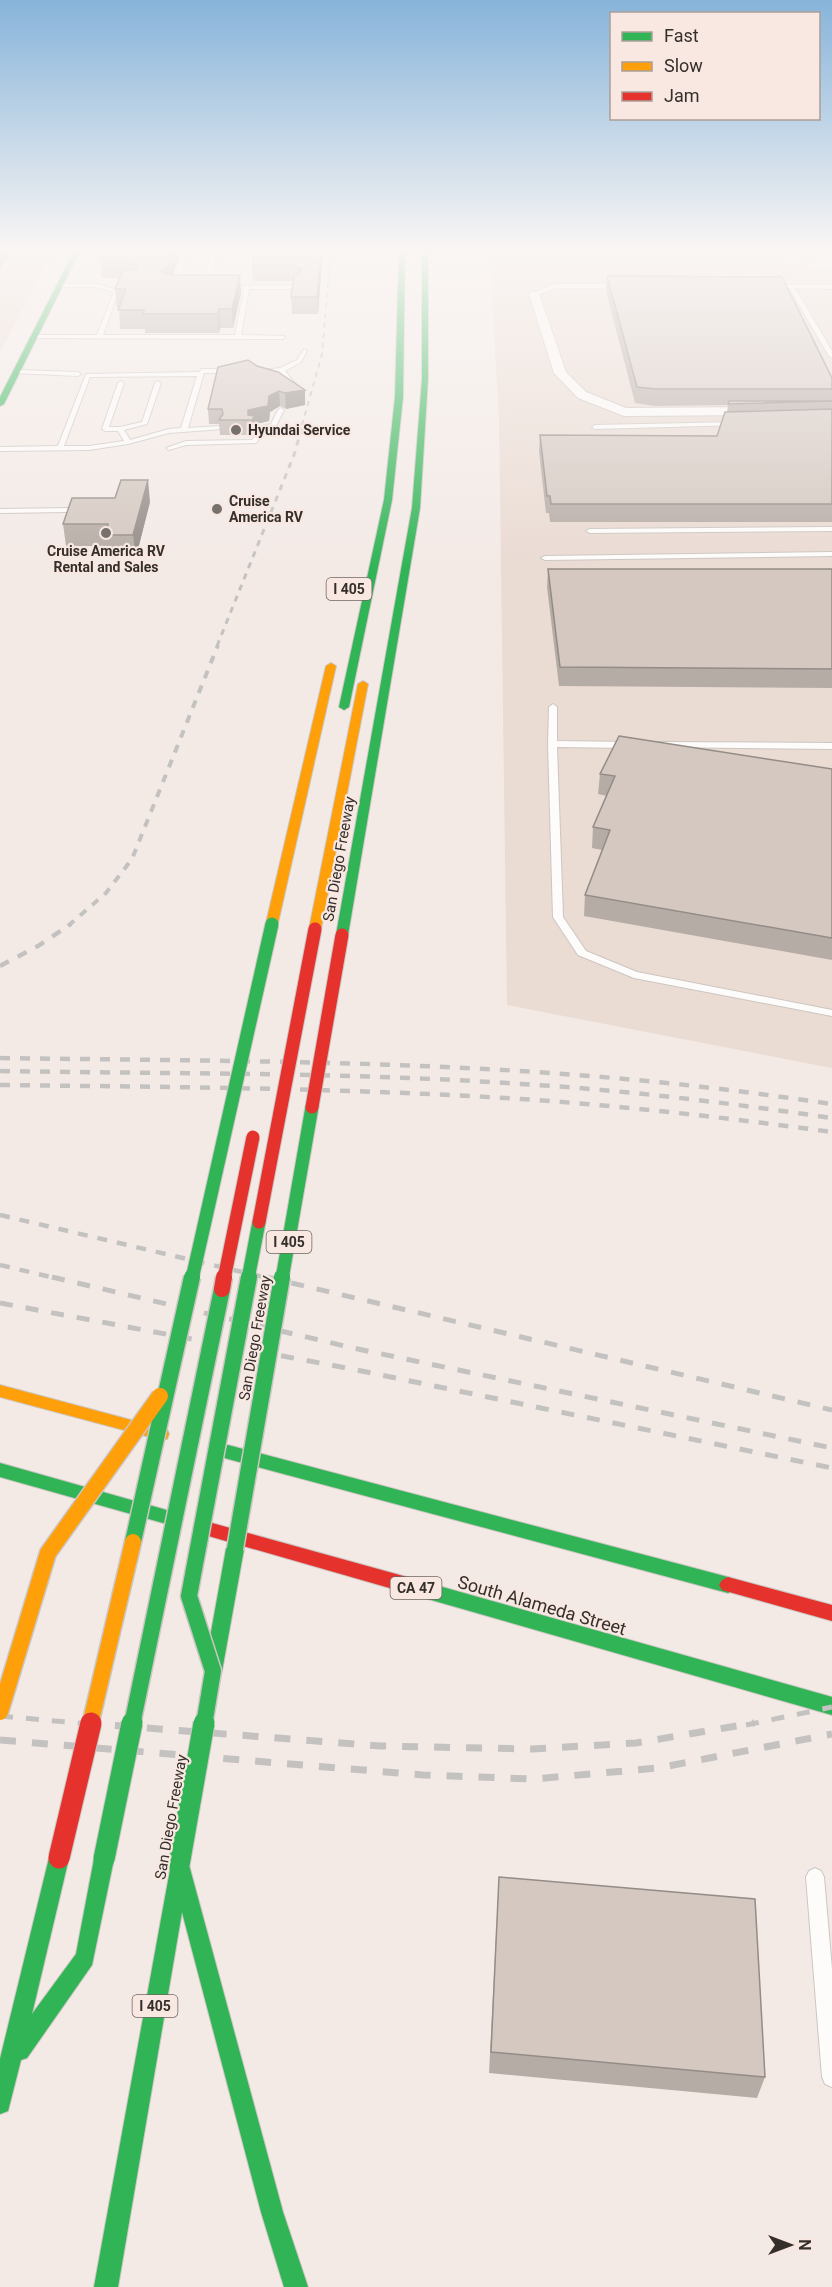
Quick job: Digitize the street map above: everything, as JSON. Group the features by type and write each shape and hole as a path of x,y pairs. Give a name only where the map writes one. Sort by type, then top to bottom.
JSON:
{"main road":[{"path":"0,404 25,356"},
{"path":"342,717 388,500 399,397 400,356"},
{"path":"213,1671 189,1596 227,1387 400,491 412,356"},
{"name":"San Diego Freeway","path":"106,2287 417,508 422,461 427,356"},
{"path":"0,2103 170,1382 335,648"},
{"path":"9,2063 85,1958 255,1126"},
{"path":"0,1712 48,1553 170,1382"},
{"path":"0,1391 832,1613"},
{"name":"South Alameda Street","path":"0,1470 832,1706"},
{"path":"179,1865 272,2212 296,2287"}],"street":[{"path":"554,356 560,373 582,395 624,412 774,411"}],"lane":[{"path":"247,370 281,370 299,361 301,356"},
{"path":"281,370 299,391"},
{"path":"184,429 202,371 236,371"},
{"path":"17,372 83,375 201,374"},
{"path":"60,449 83,375"},
{"path":"122,383 105,429 120,429 145,423 158,383"},
{"path":"253,428 274,425 281,411"},
{"path":"595,427 750,423"},
{"path":"0,449 89,448 184,429 220,428"},
{"path":"169,448 186,443 254,442 265,428"},
{"path":"120,429 128,442"},
{"path":"0,511 67,510"},
{"path":"590,531 832,529"},
{"path":"545,558 832,554"},
{"path":"553,707 552,744 558,917 582,953 634,975 832,1013"},
{"path":"552,744 636,745"},
{"path":"648,745 829,746 832,759"},
{"path":"815,1877 832,2077"}],"shaded area":[{"path":"495,356 832,356 832,1068 507,1005 499,418"}],"building":[{"path":"629,356 821,356 832,378 832,389 656,389 637,387"},
{"path":"248,360 257,366 278,372 305,390 285,393 279,391 269,396 268,406 248,410 248,415 255,416 252,420 219,420 223,414 222,409 208,409 218,367"},
{"path":"729,401 832,401 728,404"},
{"path":"832,409 832,504 551,504 550,496 547,496 540,435 717,436 725,412"},
{"path":"121,480 148,480 133,535 105,535 108,524 63,524 72,498 115,498"},
{"path":"548,569 832,569 832,669 560,667"},
{"path":"619,736 832,769 832,938 585,895 610,830 593,827 615,776 600,774"},
{"path":"499,1877 755,1899 765,2077 491,2052"}],"railway":[{"path":"302,425 322,356"},
{"path":"217,646 294,455 303,424"},
{"path":"68,926 106,893 132,859 218,645"},
{"path":"0,966 38,946 68,926"},
{"path":"0,1058 312,1062 469,1068 651,1081 832,1104"},
{"path":"0,1071 326,1075 456,1080 638,1093 832,1118"},
{"path":"0,1085 456,1095 638,1109 832,1132"},
{"path":"0,1215 272,1279"},
{"path":"0,1265 59,1279"},
{"path":"52,1277 353,1348 832,1448"},
{"path":"266,1277 832,1410"},
{"path":"0,1303 352,1369 832,1468"},
{"path":"746,1725 832,1707"},
{"path":"0,1716 100,1725"},
{"path":"83,1723 380,1746 532,1749 636,1743 754,1723"},
{"path":"0,1740 423,1775 533,1779 658,1768 832,1734"}],"traffic: fast":[{"path":"0,404 24,356"},
{"path":"344,707 388,500 399,397 400,356"},
{"path":"342,935 416,508 425,356"},
{"path":"133,1542 272,923"},
{"path":"235,1549 312,1107"},
{"path":"179,1865 213,1671 189,1596 259,1222"},
{"path":"104,1859 222,1289"},
{"path":"228,1452 728,1585"},
{"path":"0,1470 163,1516"},
{"path":"213,1671 235,1549"},
{"path":"407,1585 832,1706"},
{"path":"0,2103 59,1858"},
{"path":"19,2050 85,1958 104,1859"},
{"path":"179,1865 272,2212 296,2287"},
{"path":"106,2287 178,1875"}],"traffic: slow":[{"path":"272,923 331,666"},
{"path":"315,929 363,684"},
{"path":"0,1391 161,1434"},
{"path":"0,1712 48,1553 160,1396"},
{"path":"91,1721 133,1542"}],"traffic: jam":[{"path":"259,1222 315,929"},
{"path":"312,1107 342,935"},
{"path":"222,1289 253,1137"},
{"path":"212,1530 407,1585"},
{"path":"728,1585 832,1613"},
{"path":"59,1858 91,1721"}],"place":[{"name":"Hyundai Service","path":"236,430"},
{"name":"Cruise America RV","path":"217,509"},
{"name":"Cruise America RV Rental and Sales","path":"106,533"}]}
